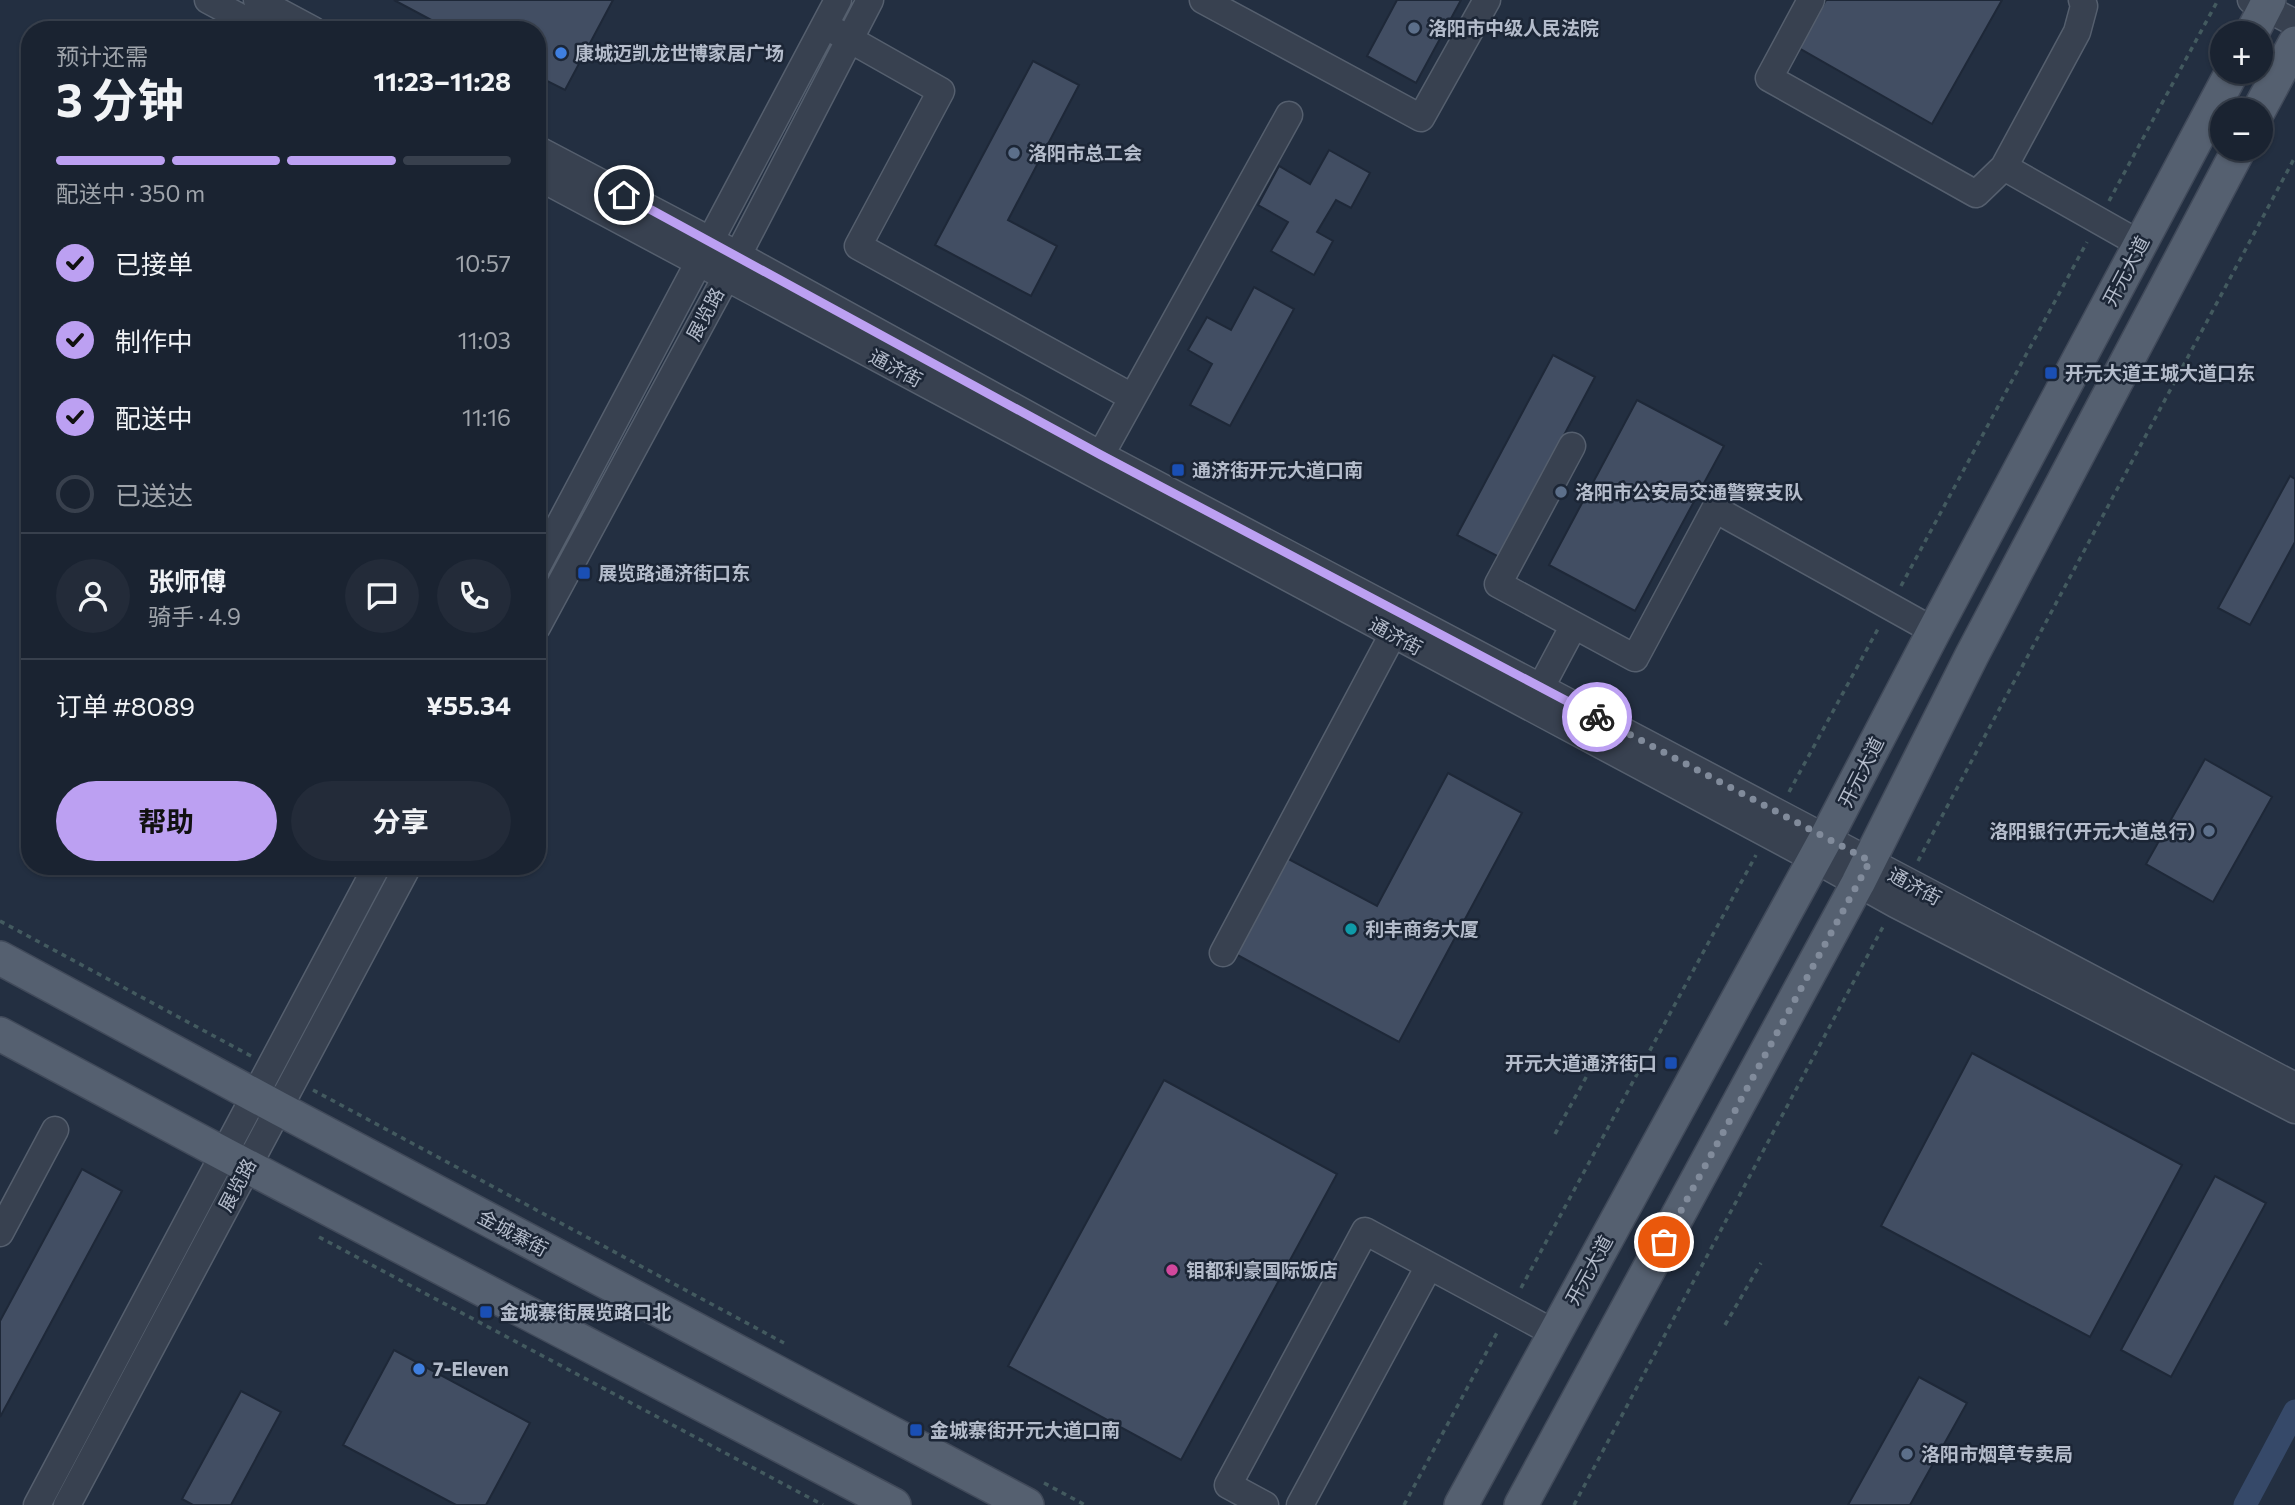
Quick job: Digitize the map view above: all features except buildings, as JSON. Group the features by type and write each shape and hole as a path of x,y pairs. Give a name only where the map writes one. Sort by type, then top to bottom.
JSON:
{"main road":[{"path":"2265,98 2295,43"},
{"name":"开元大道","path":"1461,1505 1820,849 2226,84"},
{"path":"1521,1505 1864,872 1972,654 2233,161"},
{"name":"金城寨街","path":"0,958 267,1102 1032,1492"},
{"path":"0,1034 894,1505"}],"street":[{"path":"208,0 247,21"},
{"path":"257,0 296,21"},
{"name":"展览路","path":"546,550 838,0"},
{"name":"展览路","path":"546,610 732,266 870,0"},
{"path":"1203,0 1421,118 1487,0"},
{"path":"1811,0 1769,78 1976,194 2004,167 2077,33 2084,6 2082,0"},
{"path":"2260,10 2295,23"},
{"path":"824,25 942,91 858,246 1132,397"},
{"path":"1096,464 1289,115"},
{"name":"通济街","path":"546,155 705,252"},
{"path":"2004,167 2140,244"},
{"name":"通济街","path":"546,180 732,266 1096,464 1864,872 2295,1110"},
{"path":"1572,446 1498,584 1635,658 1715,509 1934,631"},
{"name":"通济街","path":"1096,464 1393,634 1535,698"},
{"path":"1535,698 1574,625"},
{"path":"1223,953 1393,634"},
{"name":"展览路","path":"267,1102 271,1067 372,875"},
{"name":"展览路","path":"37,1505 267,1102 294,1079 403,875"},
{"name":"通济街","path":"1901,893 2295,1086"},
{"path":"0,1233 55,1130"},
{"name":"展览路","path":"67,1505 235,1160"},
{"path":"1265,1505 1228,1485 1366,1231 1554,1333"},
{"path":"1300,1505 1429,1266"}],"path":[{"path":"1404,1505 2218,0"},
{"path":"1574,1505 2295,157"},
{"path":"0,921 271,1067"},
{"path":"1555,1133 1590,1070"},
{"path":"294,1079 793,1348"},
{"path":"312,1233 823,1505"},
{"path":"1725,1325 1761,1263"},
{"path":"1032,1492 1085,1505"}],"waterway":[{"path":"2245,1505 2295,1411"}],"way so far":[{"path":"1597,717 1870,861 1664,1242"}],"place":[{"name":"洛阳市中级人民法院","path":"1414,28"},
{"name":"康城迈凯龙世博家居广场","path":"561,53"},
{"name":"洛阳市总工会","path":"1014,153"},
{"name":"开元大道王城大道口东","path":"2051,373"},
{"name":"通济街开元大道口南","path":"1178,470"},
{"name":"洛阳市公安局交通警察支队","path":"1561,492"},
{"name":"展览路通济街口东","path":"584,573"},
{"name":"洛阳银行(开元大道总行)","path":"2209,831"},
{"name":"利丰商务大厦","path":"1351,929"},
{"name":"开元大道通济街口","path":"1671,1063"},
{"name":"钼都利豪国际饭店","path":"1172,1270"},
{"name":"金城寨街展览路口北","path":"486,1312"},
{"name":"7-Eleven","path":"419,1369"},
{"name":"金城寨街开元大道口南","path":"916,1430"},
{"name":"洛阳市烟草专卖局","path":"1907,1454"}],"route":[{"path":"624,195 1101,455 1597,717"}]}
